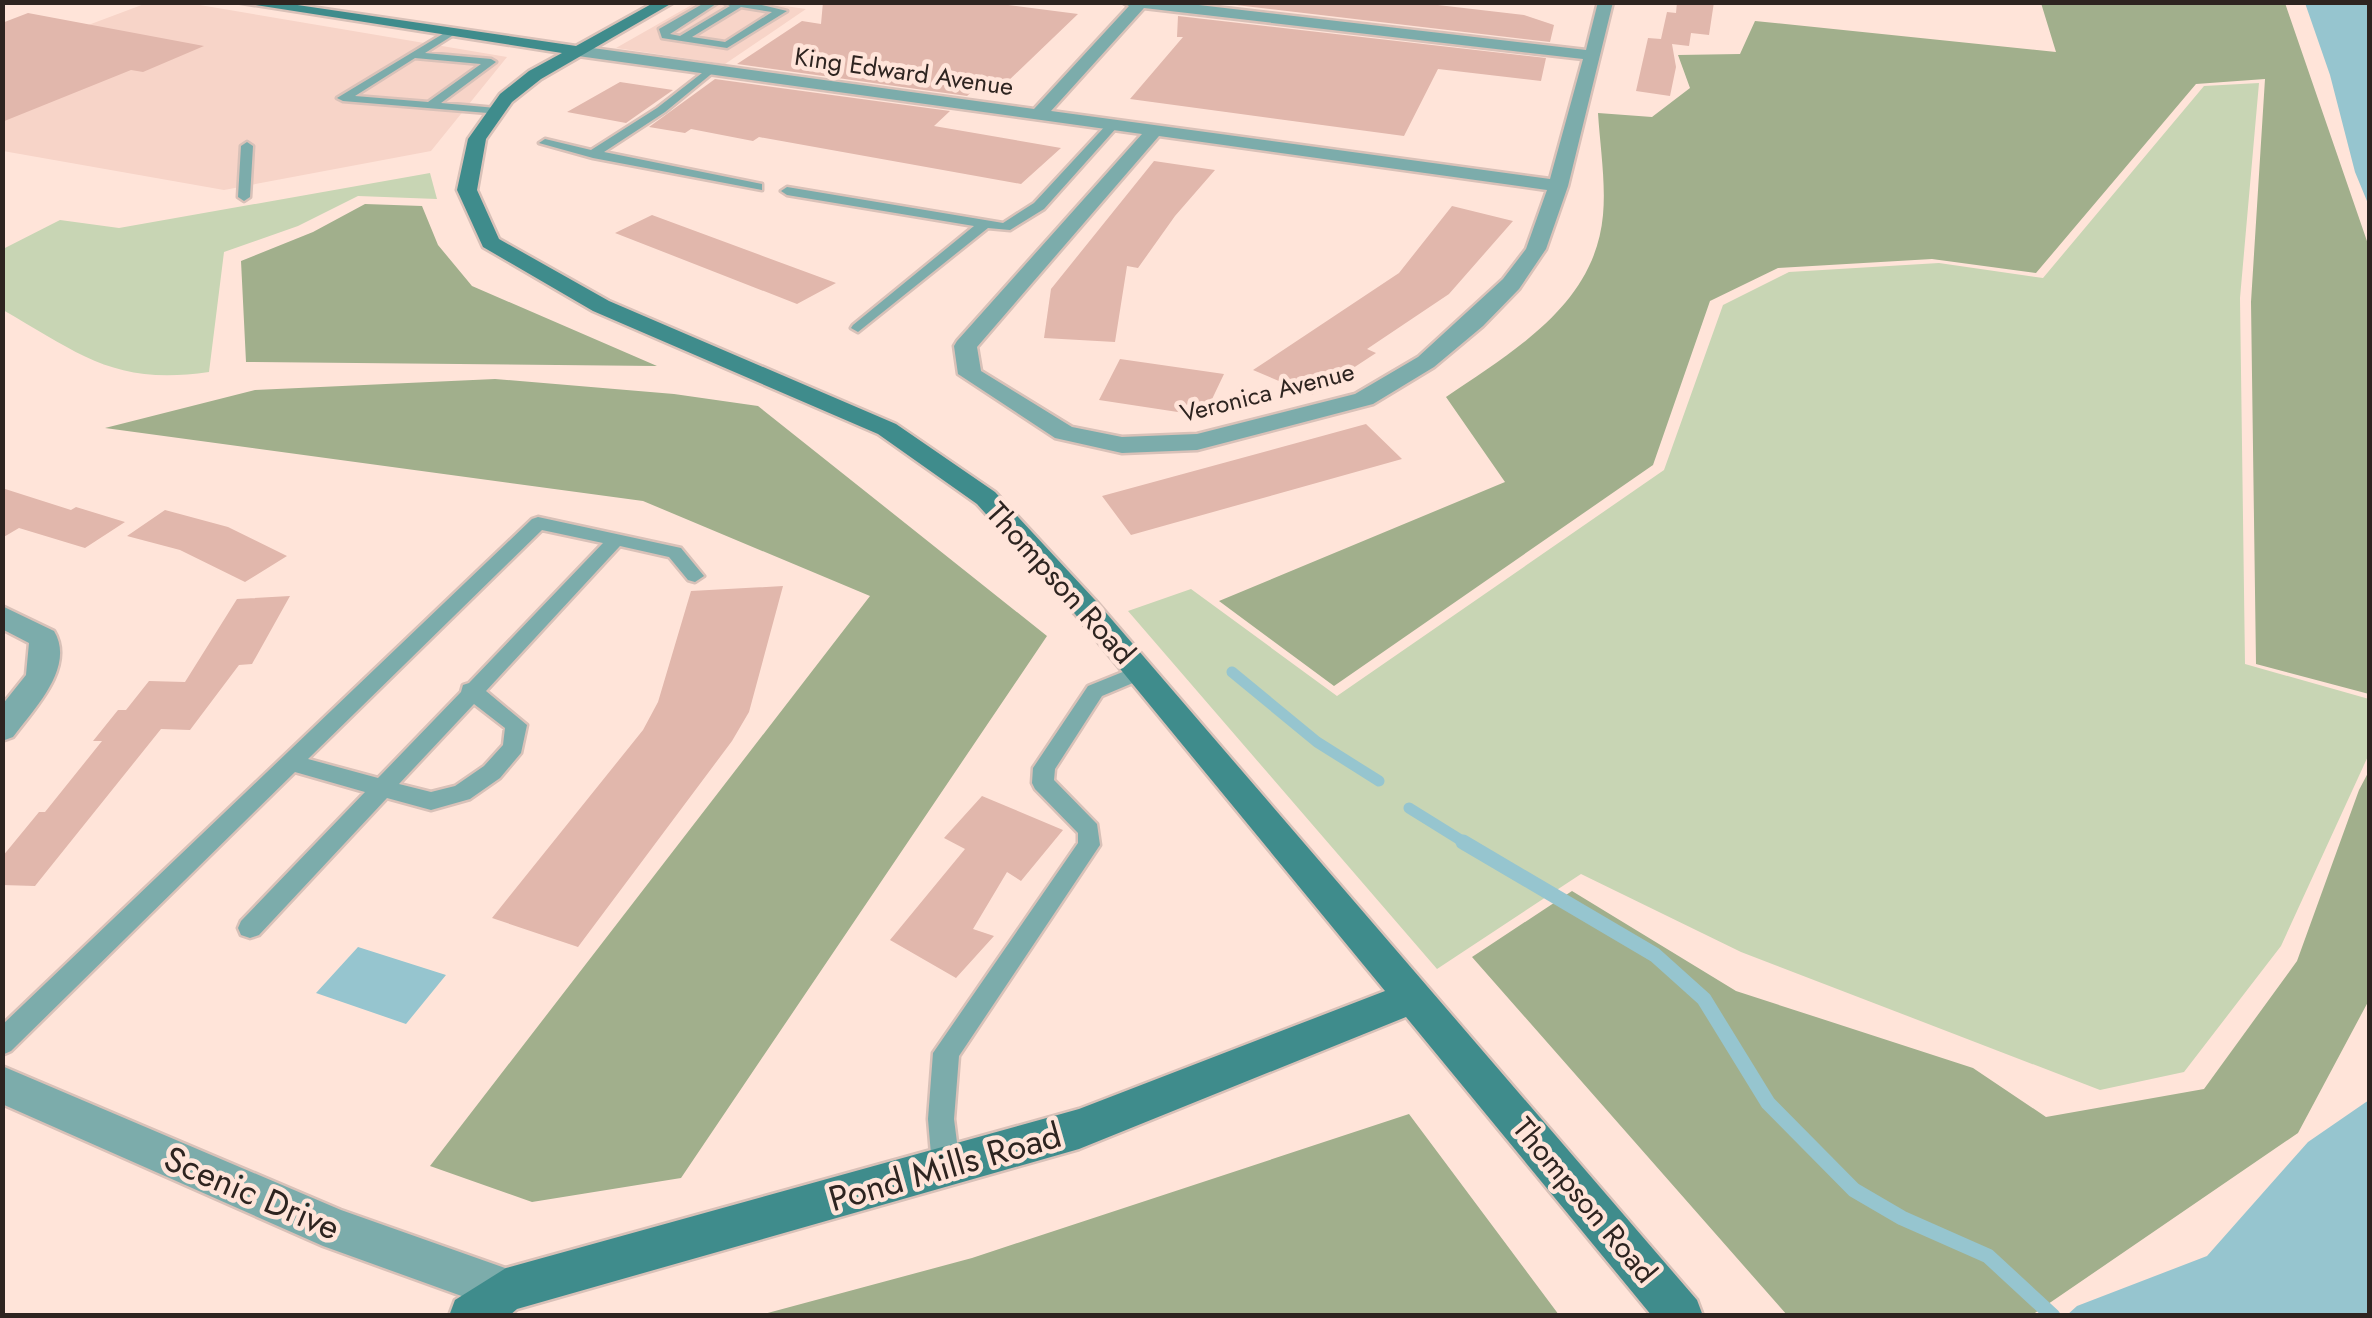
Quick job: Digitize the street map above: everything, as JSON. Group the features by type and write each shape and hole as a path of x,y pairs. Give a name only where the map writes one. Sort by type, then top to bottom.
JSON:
{"street":[{"name":"King Edward Avenue","path":"243,2 1558,186"},
{"path":"295,10 312,2"},
{"name":"Thompson Road","path":"667,2 536,74 506,98 477,139 468,190 490,244 601,306 887,429 986,498 1140,672 1682,1316"},
{"path":"1129,2 1591,55"},
{"name":"Veronica Avenue","path":"1154,131 965,346 970,374 1064,432 1122,446 1197,442 1364,399 1426,362 1512,284 1536,250 1558,186 1606,2"},
{"path":"1038,115 1141,3"},
{"path":"2,616 44,638 41,677 2,729"},
{"name":"Pond Mills Road","path":"471,1316 506,1290 1079,1129 1414,997"},
{"name":"Scenic Drive","path":"2,1084 338,1232 506,1290"}],"lane":[{"path":"714,2 685,29 716,44 727,45 782,10 727,2"},
{"path":"702,17 740,4"},
{"path":"451,32 343,98 496,112"},
{"path":"682,65 716,44"},
{"path":"414,55 491,62 430,106"},
{"path":"593,154 661,110 710,69"},
{"path":"786,191 1004,228 1040,206 1113,125"},
{"path":"545,143 757,187"},
{"path":"244,197 246,146"},
{"path":"858,328 985,224"},
{"path":"2,1043 538,523 674,552 695,576"},
{"path":"250,928 470,690 616,540"},
{"path":"946,1166 941,1119 946,1054 1089,844 1089,830 1043,782 1044,768 1095,691 1140,672"},
{"path":"291,763 431,801 462,793 492,772 513,747 516,725 470,690"}],"shaded area":[{"path":"756,2 806,9 725,64 616,48 695,3"},
{"path":"147,3 188,3 507,57 431,151 224,190 3,151 3,57"}],"green space":[{"path":"2041,3 2285,3 2369,247 2369,694 2256,664 2251,302 2265,79 2196,84 2036,273 1932,259 1778,268 1710,301 1653,465 1334,686 1219,601 1505,482 1446,397 1547,322 1585,275 1597,247 1603,215 1598,113 1652,117 1690,88 1678,55 1740,54 1755,21 2056,52"},
{"path":"2259,83 2240,298 2245,664 2369,699 2369,754 2281,946 2184,1072 2100,1090 1741,952 1581,874 1437,969 1128,611 1191,589 1337,696 1664,470 1723,305 1789,272 1939,263 2043,278 2204,86"},
{"path":"430,173 437,199 358,196 298,226 224,252 209,372 176,375 123,370 77,353 3,310 3,249 60,220 119,228"},
{"path":"365,204 422,206 438,245 472,286 657,366 246,362 241,261 313,232"},
{"path":"495,379 674,394 758,406 1047,636 681,1178 532,1202 430,1166 870,596 643,501 105,428 255,390"},
{"path":"2369,771 2369,1000 2298,1133 2032,1315 1787,1315 1472,957 1572,891 1736,991 1973,1068 2046,1117 2204,1089 2297,961"},
{"path":"1409,1114 1559,1315 760,1315 972,1258"}],"water":[{"path":"2305,3 2369,3 2369,206 2355,172 2330,75"},
{"path":"358,947 446,975 406,1024 316,993"},
{"path":"2369,1100 2369,1315 2067,1315 2077,1306 2207,1256 2308,1142"}],"building":[{"path":"823,2 985,2 1078,14 1007,82 986,79 967,96 737,64 802,21 821,24"},
{"path":"1210,2 1412,2 1524,15 1554,25 1550,42"},
{"path":"1677,2 1714,2 1709,35 1691,33 1689,46 1672,44 1676,67 1670,96 1636,91 1648,38 1661,39 1667,12 1676,13"},
{"path":"28,13 204,46 143,72 131,70 2,122 2,23"},
{"path":"1178,16 1546,58 1541,81 1438,69 1404,136 1130,99 1183,37 1177,37"},
{"path":"715,79 950,111 934,126 1061,148 1021,184 759,137 753,141 691,129 685,133 649,127"},
{"path":"620,82 673,90 626,123 567,112"},
{"path":"1154,161 1215,170 1175,216 1138,268 1127,266 1115,342 1044,338 1051,289"},
{"path":"1452,206 1513,221 1449,294 1367,349 1376,353 1312,395 1253,370 1399,273"},
{"path":"652,215 836,283 797,304 615,233"},
{"path":"1120,359 1224,374 1204,416 1099,400"},
{"path":"1366,424 1402,459 1131,535 1102,496"},
{"path":"2,488 125,522 85,548 19,528 2,538"},
{"path":"165,510 228,527 287,556 245,582 180,550 127,536"},
{"path":"783,586 749,712 732,741 578,947 492,918 643,730 658,702 691,591"},
{"path":"290,596 252,664 239,665 190,730 161,729 35,886 2,885 2,857 39,812 45,812 102,741 93,741 118,710 126,710 149,681 185,682 237,599"},
{"path":"982,796 1063,830 1021,881 1007,872 973,929 994,936 956,978 890,940 965,849 944,838"}],"waterway":[{"path":"1232,672 1317,742 1379,781"},
{"path":"1409,808 1467,844"},
{"path":"1463,842 1655,955 1704,999 1768,1103 1854,1190 1902,1218 1988,1256 2053,1316"}]}
